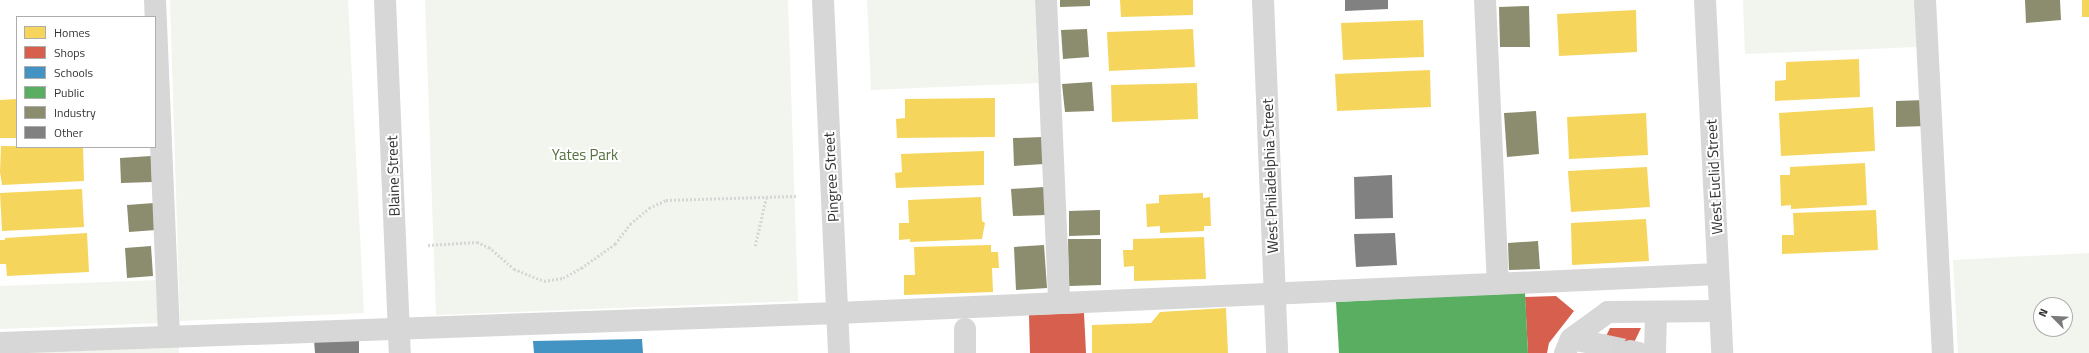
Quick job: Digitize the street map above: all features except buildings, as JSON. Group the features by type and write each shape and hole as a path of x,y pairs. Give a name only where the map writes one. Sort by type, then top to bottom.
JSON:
{"street":[{"path":"155,0 156,16"},
{"name":"Blaine Street","path":"385,0 400,353"},
{"name":"Pingree Street","path":"823,0 839,353"},
{"path":"1046,0 1059,303"},
{"name":"West Philadelphia Street","path":"1263,0 1278,353"},
{"path":"1485,0 1498,284"},
{"name":"West Euclid Street","path":"1705,0 1722,353"},
{"path":"1926,0 1943,353"},
{"path":"156,24 169,337"},
{"path":"0,343 837,313 1718,274"},
{"path":"1568,346 1608,312 1720,311"},
{"path":"1655,353 1656,312"},
{"path":"965,328 965,353"},
{"path":"1568,346 1602,345"}],"path":[{"path":"428,245 477,242 489,247 514,269 544,281 563,278 581,268 614,244 630,224 649,208 666,200 796,196"},
{"path":"755,246 766,198"}],"green space":[{"path":"170,0 348,0 364,313 180,321"},
{"name":"Yates Park","path":"425,0 788,0 798,301 436,315"},
{"path":"867,0 1035,0 1038,83 871,90"},
{"path":"1743,0 1916,0 1918,47 1745,54"},
{"path":"2089,253 2089,353 1958,353 1953,260"},
{"path":"159,280 161,323 0,329 0,286"},
{"path":"179,345 179,353 0,353"}],"tunnel":[{"path":"1602,345 1630,351"}]}
